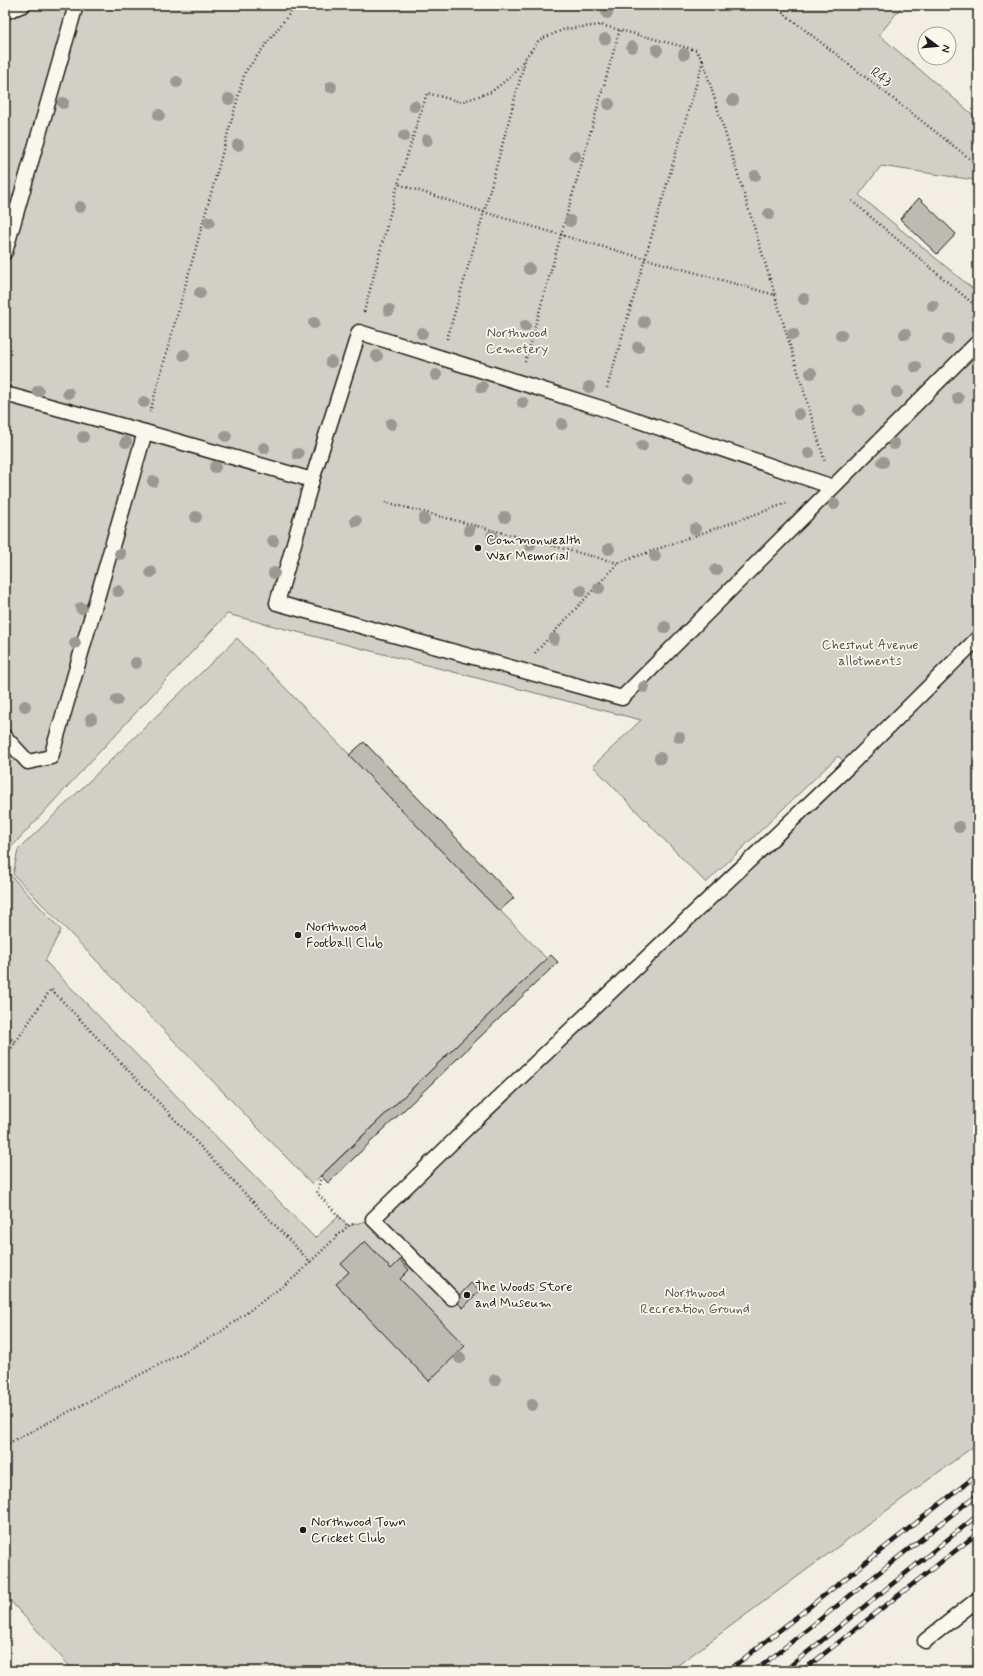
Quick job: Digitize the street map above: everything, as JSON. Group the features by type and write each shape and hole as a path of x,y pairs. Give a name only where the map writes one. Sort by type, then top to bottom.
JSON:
{"lane":[{"path":"5,12 23,5"},
{"path":"5,252 76,5"},
{"path":"833,487 601,408 359,332 312,480 277,603 622,698 833,487 978,342"},
{"path":"5,394 312,480"},
{"path":"5,737 28,762 51,757 145,432"},
{"path":"452,1298 373,1219 849,766 978,638"},
{"path":"925,1642 978,1598"}],"path":[{"path":"145,432 245,72 296,5"},
{"name":"R43","path":"773,5 978,165"},
{"path":"359,332 398,184 427,93 461,102 491,92 509,78 539,40 565,29 601,25 696,50 703,61 833,487"},
{"path":"520,382 620,29"},
{"path":"442,358 484,212 526,57"},
{"path":"601,408 703,61"},
{"path":"398,184 561,235 775,295"},
{"path":"852,201 978,308"},
{"path":"385,502 618,563"},
{"path":"519,670 618,563 788,502"},
{"path":"5,1058 51,989 310,1262"},
{"path":"5,1034 16,1043"},
{"path":"321,1176 317,1193 348,1226"},
{"path":"5,1445 218,1334 299,1274 348,1226 373,1219"}],"green space":[{"path":"5,5 903,5 879,35 978,119 978,182 974,180 881,166 859,195 978,293 978,1443 670,1671 74,1671 5,1595 5,869 61,930 45,961 315,1238 339,1216 348,1226 373,1219 849,766 838,756 706,883 593,766 641,720 227,614 5,854"},
{"name":"Northwood Football Club","path":"237,638 547,959 312,1184 13,874 18,850"}],"building":[{"path":"919,198 956,234 937,254 900,219"},
{"path":"364,742 514,898 499,911 349,755"},
{"path":"551,955 558,962 328,1183 321,1176"},
{"path":"365,1241 391,1269 400,1260 409,1270 400,1279 465,1346 429,1381 336,1284 349,1272 341,1264"},
{"name":"The Woods Store and Museum","path":"471,1283 479,1291 463,1308 455,1300"}],"railway":[{"path":"728,1671 978,1474"},
{"path":"755,1671 978,1494"},
{"path":"784,1671 978,1515"},
{"path":"802,1671 978,1533"}],"place":[{"name":"Commonwealth War Memorial","path":"478,548"},
{"name":"Northwood Football Club","path":"298,935"},
{"name":"The Woods Store and Museum","path":"467,1295"},
{"name":"Northwood Town Cricket Club","path":"303,1530"}],"park label":[{"name":"Northwood Cemetery","path":"517,342"},
{"name":"Chestnut Avenue allotments","path":"870,654"},
{"name":"Northwood Recreation Ground","path":"695,1302"}]}
